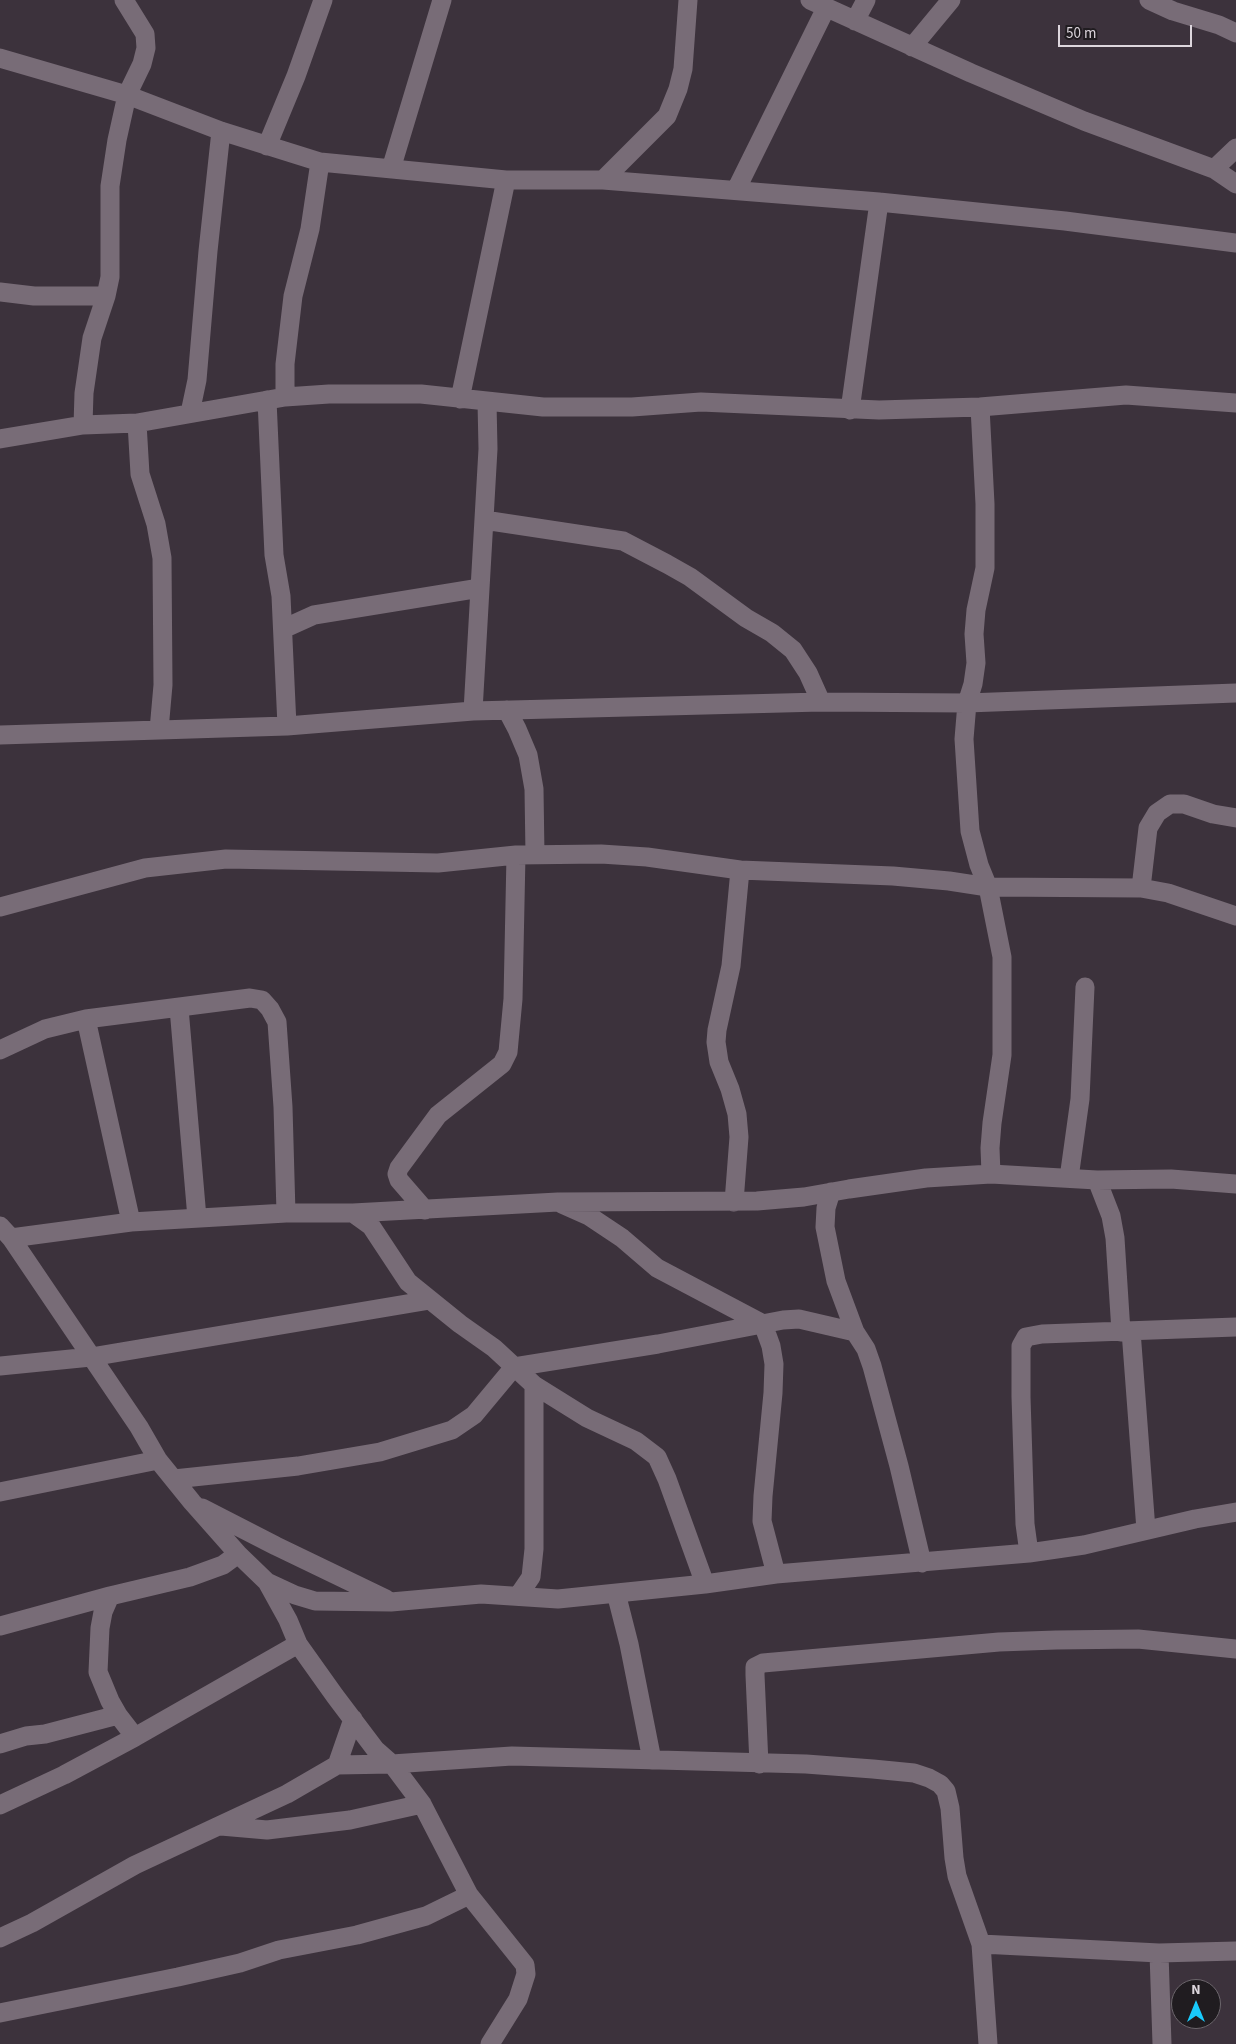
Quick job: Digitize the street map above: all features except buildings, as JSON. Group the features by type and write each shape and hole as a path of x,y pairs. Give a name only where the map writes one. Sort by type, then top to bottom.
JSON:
{"street":[{"path":"83,425 84,393 92,338 110,278 110,186 117,140 127,95 142,64 146,48 145,34 124,0"},
{"path":"267,146 296,76 323,0"},
{"path":"391,169 442,0"},
{"path":"603,180 667,116 678,89 683,69 688,0"},
{"path":"855,21 866,0"},
{"path":"912,47 951,0"},
{"path":"1149,0 1173,11 1219,25 1236,33"},
{"path":"736,190 818,4 912,47 1084,121 1214,169 1236,184"},
{"path":"0,58 127,95 221,131 320,162 506,180 603,180 879,202 1065,221 1236,243"},
{"path":"190,413 197,380 207,259 221,131"},
{"path":"1214,169 1236,148"},
{"path":"287,726 281,596 274,546 276,399 285,364 293,296 310,229 320,162"},
{"path":"460,399 506,180"},
{"path":"850,410 879,202"},
{"path":"0,292 34,296 106,296"},
{"path":"0,439 83,425 137,422 276,399 373,393 420,394 543,406 632,406 701,402 850,410 980,408 1126,395 1236,403"},
{"path":"473,711 488,449 487,402"},
{"path":"980,408 985,504 985,568 976,610 974,634 976,663 968,703 964,739 970,831 979,865 988,887 1002,957 1003,1027 1000,1072 990,1148 991,1174"},
{"path":"137,422 140,474 156,524 162,558 163,685 159,730"},
{"path":"484,520 623,541 667,564 690,577 746,618 772,633 793,650 808,673 821,702"},
{"path":"283,629 314,615 480,588"},
{"path":"0,735 287,726 473,711 821,702 968,703 1236,693"},
{"path":"507,710 528,755 534,789 535,855"},
{"path":"1141,888 1148,828 1157,813 1170,804 1184,804 1213,814 1236,818"},
{"path":"0,907 145,868 211,860 438,863 535,855 621,855 740,870 893,876 988,887 1141,888 1168,893 1236,916"},
{"path":"425,1210 399,1180 397,1174 399,1168 438,1115 502,1064 508,1052 513,999 516,856"},
{"path":"734,1202 739,1137 737,1114 730,1089 719,1062 716,1042 731,966 740,870"},
{"path":"1069,1178 1080,1099 1085,987"},
{"path":"0,1050 45,1029 86,1019 250,998 262,1000 270,1009 277,1022 283,1107 286,1213"},
{"path":"179,1008 197,1218"},
{"path":"86,1019 131,1222"},
{"path":"5,1232 286,1213 353,1214 558,1202 734,1202 771,1200 926,1178 991,1174 1097,1180 1172,1179 1236,1184"},
{"path":"1097,1180 1110,1216 1115,1238 1146,1530"},
{"path":"831,1192 826,1208 825,1226 836,1281 855,1332 866,1349 872,1366 900,1466 922,1563"},
{"path":"558,1202 589,1216 622,1238 657,1268 763,1324 771,1346 774,1364 774,1393 762,1521 776,1574"},
{"path":"353,1214 371,1226 408,1282 494,1348 534,1385 586,1418 636,1441 657,1457 667,1479 705,1584"},
{"path":"5,1232 139,1427 158,1460 238,1554 267,1582 281,1606 298,1644 375,1750 392,1764 422,1804 469,1894 525,1965 526,1974 518,1999 490,2044"},
{"path":"0,1366 90,1357 430,1300"},
{"path":"174,1479 298,1466 380,1452 452,1430 474,1415 514,1367 799,1319 855,1332"},
{"path":"1029,1553 1023,1493 1021,1346 1026,1337 1042,1334 1236,1327"},
{"path":"518,1596 531,1577 534,1549 534,1385"},
{"path":"0,1492 158,1460"},
{"path":"192,1502 276,1546 391,1602"},
{"path":"267,1582 294,1595 315,1600 391,1602 481,1594 558,1599 705,1584 776,1574 1029,1553 1084,1544 1236,1512"},
{"path":"0,1626 196,1575 223,1565 238,1554"},
{"path":"616,1593 629,1644 652,1760"},
{"path":"110,1596 103,1612 100,1628 98,1672 110,1701 135,1737"},
{"path":"759,1764 755,1667 763,1663 999,1642 1046,1640 1138,1639 1236,1649"},
{"path":"0,1805 64,1775 135,1737 298,1644"},
{"path":"0,1744 26,1736 45,1734 118,1715"},
{"path":"337,1765 352,1719"},
{"path":"0,1938 32,1923 128,1869 303,1786 337,1765 392,1764 503,1756 838,1766 914,1773 940,1784 946,1792 950,1808 957,1876 981,1944 988,2044"},
{"path":"221,1826 267,1830 350,1820 422,1804"},
{"path":"0,2013 178,1977 240,1963 279,1950 357,1935 426,1916 469,1894"},
{"path":"981,1944 1159,1953 1236,1951"},
{"path":"1159,1953 1162,2044"}]}
